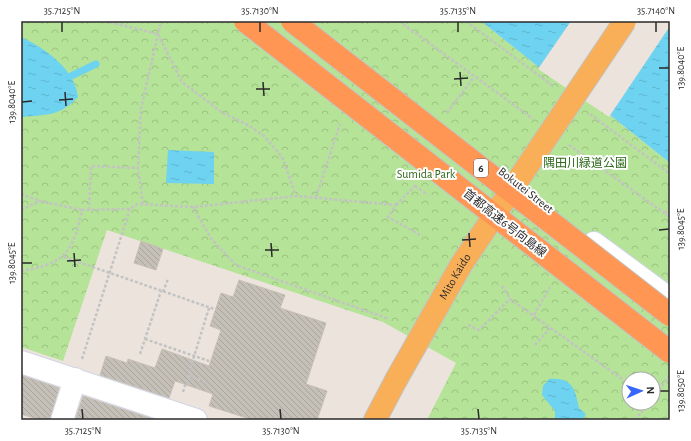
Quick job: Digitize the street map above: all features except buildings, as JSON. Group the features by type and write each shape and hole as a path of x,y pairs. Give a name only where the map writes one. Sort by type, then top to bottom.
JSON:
{"highway":[{"name":"首都高速6号向島線","path":"245,21 670,352"},
{"name":"6","path":"292,21 670,315"},
{"name":"Mito Kaido","path":"375,420 461,265 625,21"}],"main road":[{"name":"Bokutei Street","path":"307,21 580,232 670,299"},
{"path":"21,362 186,417"},
{"path":"62,420 75,379"}],"path":[{"path":"105,21 158,34 182,82 223,113 248,125 264,136 282,157 296,196"},
{"path":"143,204 138,168 141,109 160,21"},
{"path":"316,197 342,117"},
{"path":"89,210 91,166 138,168"},
{"path":"21,194 40,201 82,210 130,209 137,204 193,207 296,196 396,205 388,217 422,236"},
{"path":"21,210 40,201"},
{"path":"193,207 212,240 236,265 389,319"},
{"path":"664,213 670,207"},
{"path":"75,379 130,209"},
{"path":"21,271 39,268 64,257 76,237 82,210"},
{"path":"64,257 214,310"},
{"path":"140,354 162,291 168,279"},
{"path":"534,315 552,283"},
{"path":"502,286 510,299 621,378"},
{"path":"468,325 479,330 510,299"},
{"path":"186,417 188,376 209,308"},
{"path":"535,345 550,327"},
{"path":"145,339 209,361"},
{"path":"661,387 670,374"},
{"path":"188,376 206,382"},
{"path":"635,420 642,411"}],"green space":[{"name":"Sumida Park","path":"21,21 481,21 546,73 610,115 670,163 670,420 427,420 456,363 383,322 107,230 63,361 21,347"}],"water":[{"path":"481,21 670,21 670,163 610,115 546,73"},
{"path":"21,37 49,53 71,77 76,87 78,97 65,108 38,116 21,117"},
{"path":"168,150 214,152 214,184 166,183"},
{"path":"549,379 563,380 571,385 576,395 579,408 586,414 582,420 555,420 555,411 542,395 543,386"}],"pier":[{"path":"571,21 670,21 670,26 609,117 538,69"}],"waterway":[{"path":"71,76 96,64"}],"park label":[{"name":"隅田川緑道公園","path":"585,163"}]}
